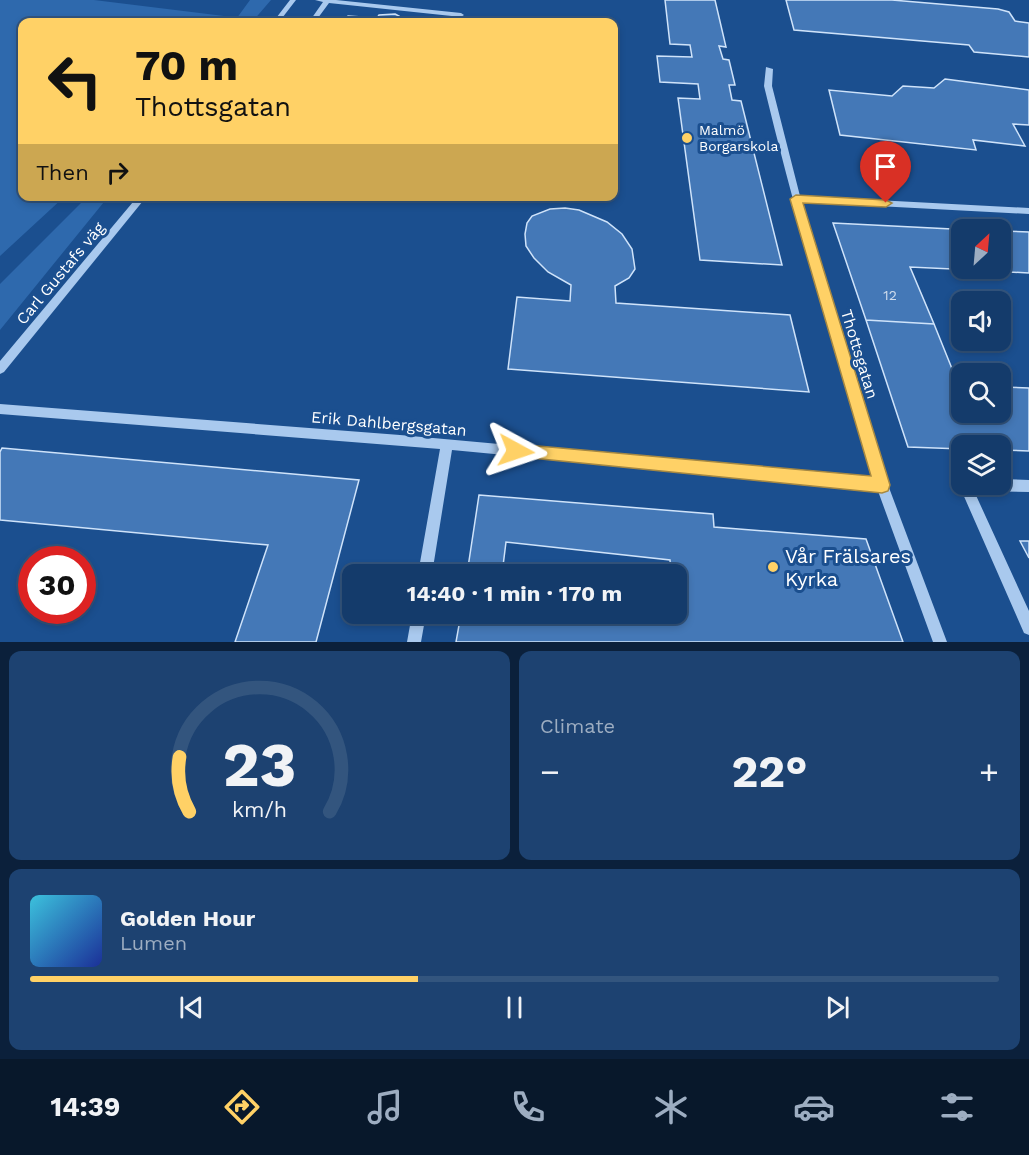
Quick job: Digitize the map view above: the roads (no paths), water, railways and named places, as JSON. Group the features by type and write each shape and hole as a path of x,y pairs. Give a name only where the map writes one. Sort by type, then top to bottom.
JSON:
{"street":[{"path":"279,18 293,0"},
{"path":"318,0 461,15"},
{"path":"315,18 327,1"},
{"name":"Thottsgatan","path":"769,69 768,86 796,199 882,485 940,642"},
{"path":"796,199 1029,211"},
{"name":"Carl Gustafs väg","path":"0,369 139,201"},
{"name":"Erik Dahlbergsgatan","path":"0,409 447,445 882,485"},
{"path":"427,564 447,445"},
{"path":"1011,486 1029,486"},
{"path":"969,495 1029,628"},
{"path":"414,642 417,624"}],"place":[{"name":"Malmö Borgarskola","path":"687,138"},
{"name":"Vår Frälsares Kyrka","path":"773,567"}]}
